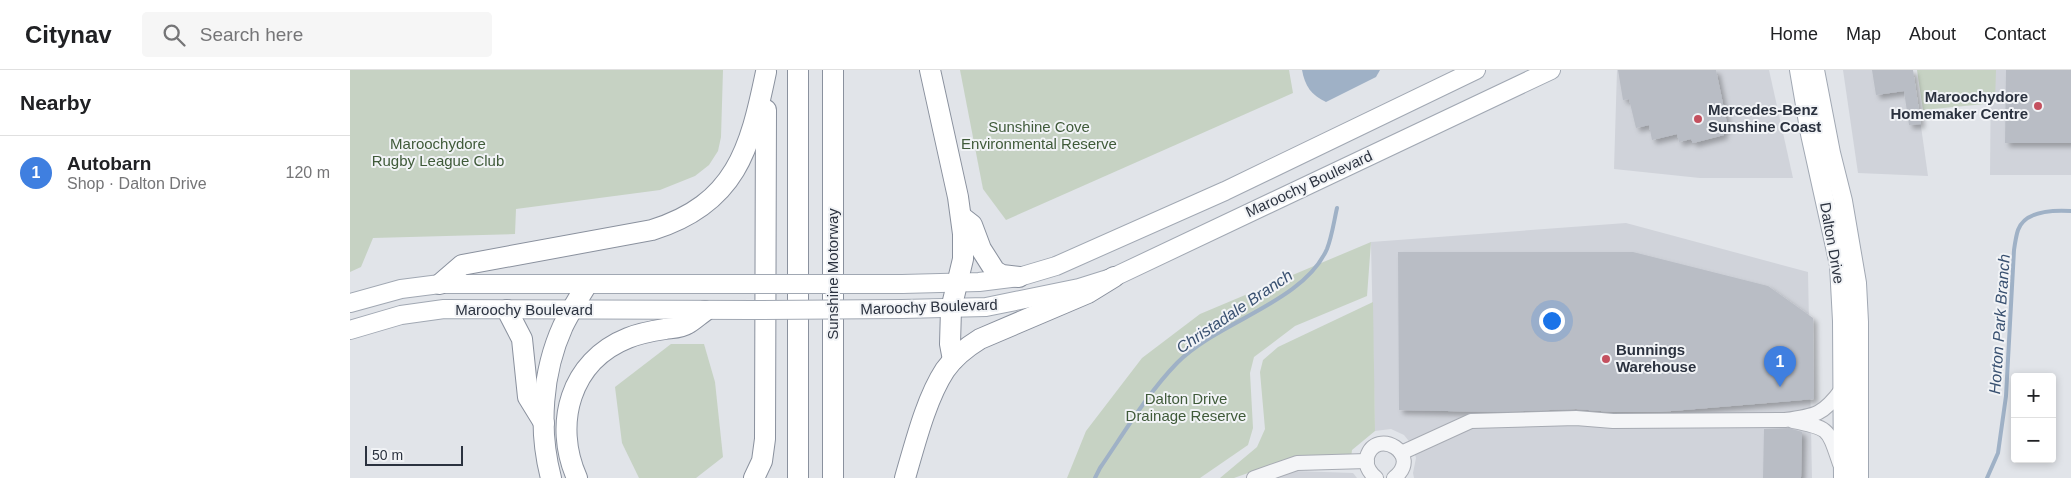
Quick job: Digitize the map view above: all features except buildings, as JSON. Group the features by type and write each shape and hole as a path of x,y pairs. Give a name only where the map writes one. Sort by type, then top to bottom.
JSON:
{"highway":[{"path":"798,70 798,478"},
{"name":"Sunshine Motorway","path":"833,70 833,478"},
{"path":"930,70 961,217 963,259 951,309 950,344 953,360"},
{"path":"440,284 462,265 652,230 666,226 694,212 728,180 744,154 755,124 766,71"},
{"path":"754,478 764,449 766,424 766,71"},
{"path":"961,217 972,225 981,249 995,271 1002,274 1019,276"},
{"path":"906,478 914,448 937,386 953,360 968,346 980,339 1088,293 1114,277"},
{"path":"550,478 544,423 549,371 562,328 586,286"},
{"path":"507,310 522,339 528,397 544,423"},
{"path":"577,478 568,452 565,425 571,398 590,364 613,345 627,338 642,333 686,325 705,311"}],"main road":[{"name":"Maroochy Boulevard","path":"350,303 395,290 440,284 586,286 958,284 1019,276 1056,266 1166,218 1476,70"},
{"name":"Maroochy Boulevard","path":"350,330 378,321 422,311 471,308 507,310 705,311 951,309 986,308 1024,301 1079,288 1114,277 1551,70"},
{"path":"1793,70 1810,134"},
{"name":"Dalton Drive","path":"1799,70 1810,134 1839,265 1842,321 1842,389 1849,478"},
{"name":"Dalton Drive","path":"1816,70 1857,283 1859,322 1849,478"}],"street":[{"path":"1401,453 1471,421 1576,418 1613,421 1785,420 1816,414 1829,407 1842,389"},
{"path":"1785,420 1821,427 1831,438 1849,478"},
{"path":"1254,478 1297,463 1361,461 1380,444 1391,444 1401,453 1404,463 1398,476"},
{"path":"1361,461 1376,478"}],"shaded area":[{"name":"Mercedes-Benz Sunshine Coast","path":"1617,70 1769,70 1793,178 1700,178 1614,169"},
{"path":"1843,70 1913,70 1928,176 1858,173"},
{"name":"Maroochydore Homemaker Centre","path":"1991,70 2071,70 2071,175 1990,175"},
{"path":"1626,223 1808,272 1812,478 1414,478 1416,458 1412,445 1404,435 1391,429 1375,431 1371,242"},
{"path":"1295,471 1353,473 1357,478 1277,478"}],"green space":[{"name":"Maroochydore Rugby League Club","path":"350,70 723,70 721,137 718,151 709,165 695,176 660,190 516,209 515,234 373,238 361,267 350,272"},
{"name":"Sunshine Cove Environmental Reserve","path":"960,70 1289,70 1293,93 1006,220 983,189"},
{"path":"1917,70 1996,70 1995,103 1923,110"},
{"name":"Dalton Drive Drainage Reserve","path":"1371,242 1367,296 1295,326 1254,357 1250,373 1253,428 1248,445 1200,478 1067,478 1086,431 1142,358 1200,314"},
{"path":"1373,302 1375,431 1352,450 1351,458 1290,458 1234,478 1220,478 1257,447 1265,429 1260,372 1263,360 1278,347"},
{"path":"671,344 704,344 715,382 723,457 696,478 639,478 622,443 615,387"}],"water":[{"path":"1302,70 1380,70 1376,77 1326,102 1316,96 1310,89 1305,81"}],"waterway":[{"name":"Christadale Branch","path":"1095,478 1146,401 1177,363 1194,348 1214,335 1280,298 1299,284 1315,268 1327,249 1337,208"},
{"name":"Horton Park Branch","path":"1987,478 1998,453 2006,396 2014,250 2018,230 2022,223 2033,215 2049,211 2071,211"}],"place":[{"name":"Maroochydore Homemaker Centre","path":"2038,106"},
{"name":"Mercedes-Benz Sunshine Coast","path":"1698,119"},
{"name":"Bunnings Warehouse","path":"1606,359"},
{"name":"Autobarn","path":"1780,387"}]}
